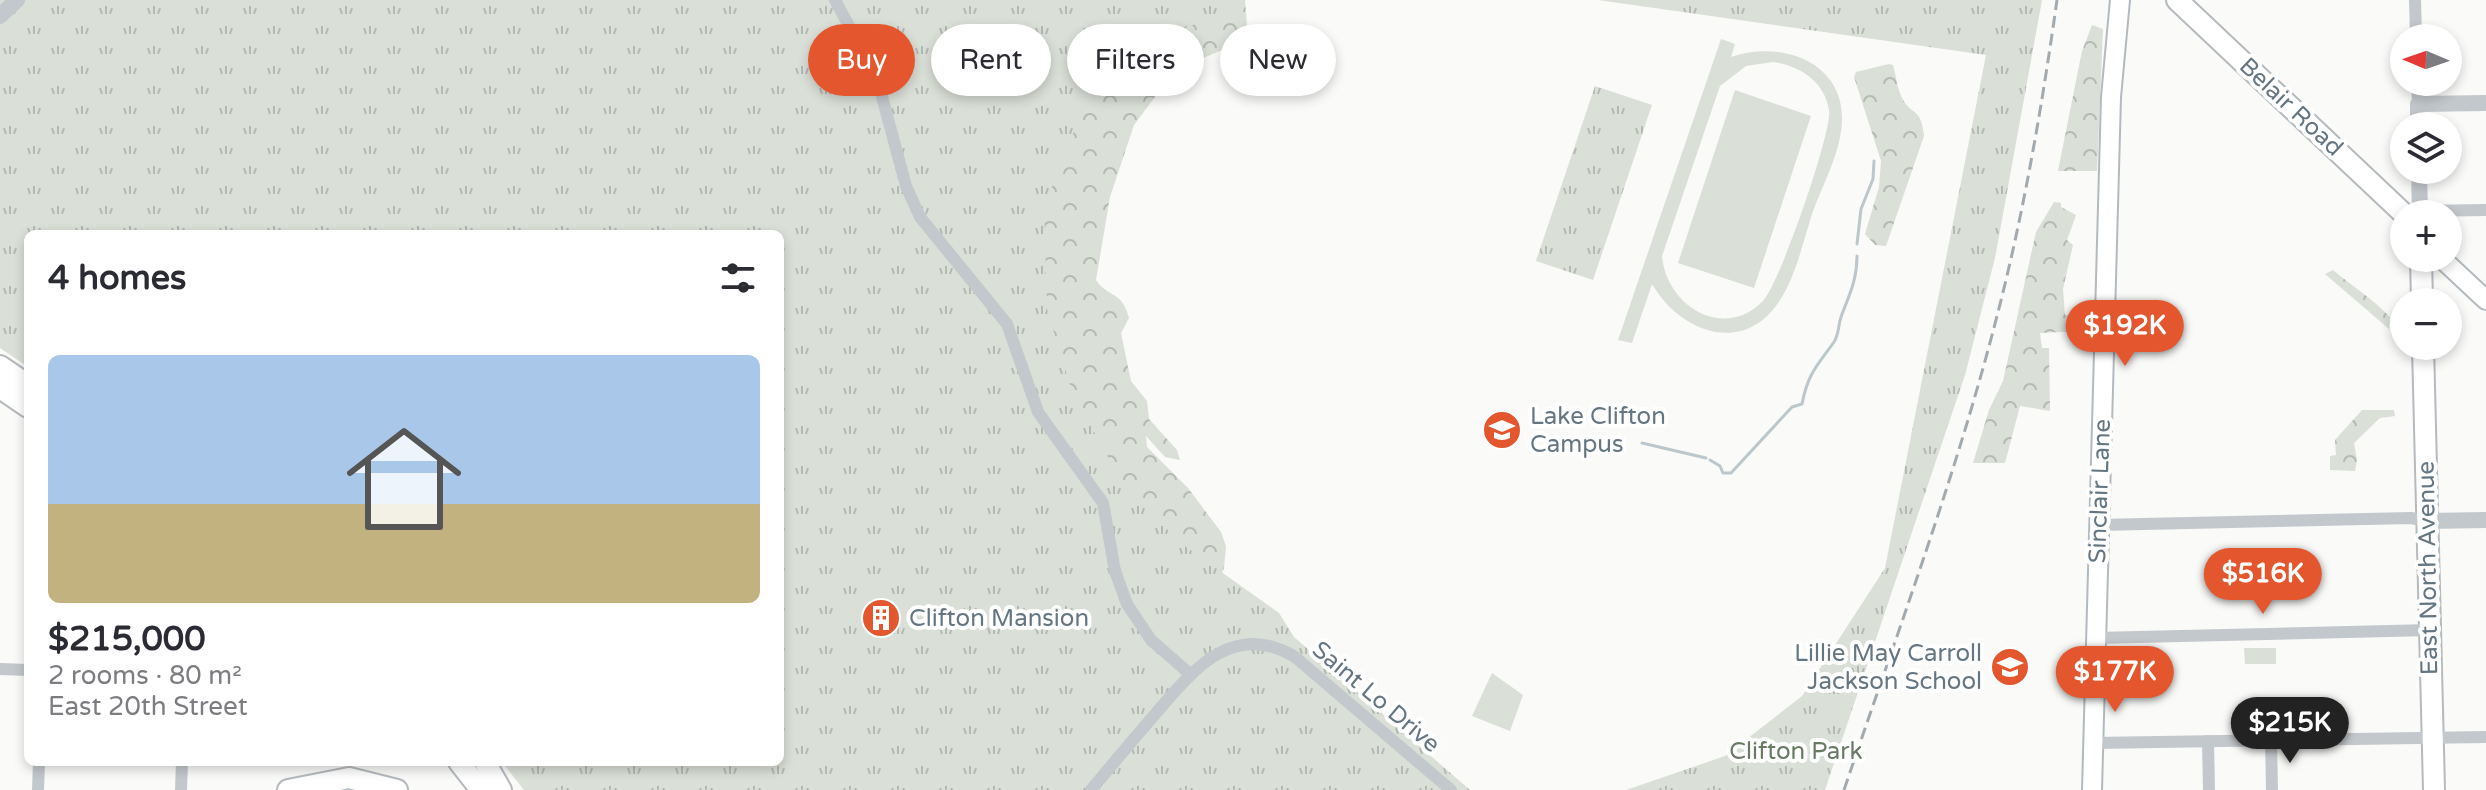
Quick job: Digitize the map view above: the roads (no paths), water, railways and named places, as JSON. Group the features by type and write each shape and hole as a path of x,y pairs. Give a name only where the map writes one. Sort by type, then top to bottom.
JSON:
{"main road":[{"name":"Sinclair Lane","path":"2092,790 2111,97 2120,0"},
{"name":"Belair Road","path":"2177,0 2400,200"},
{"path":"2456,272 2486,300"},
{"name":"East North Avenue","path":"2423,360 2434,790"},
{"path":"0,366 24,382"},
{"path":"0,388 24,404"},
{"path":"464,766 484,782"},
{"path":"288,790 349,778 397,790"}],"street":[{"path":"0,16 17,0"},
{"path":"835,0 877,78 906,186 920,217 1007,324 1038,412 1103,503 1115,571 1127,604 1151,640 1190,674"},
{"path":"2415,0 2416,24"},
{"path":"2418,96 2418,112"},
{"path":"2418,104 2486,103"},
{"path":"2462,211 2486,210"},
{"path":"2099,525 2486,520"},
{"path":"2096,638 2430,630"},
{"name":"Saint Lo Drive","path":"1091,790 1190,674 1228,648 1263,644 1285,651 1451,790"},
{"path":"0,669 24,670"},
{"path":"2093,743 2486,737"},
{"path":"2271,740 2272,790"},
{"path":"2208,741 2209,790"},
{"path":"38,790 39,766"},
{"path":"181,790 182,766"}],"waterway":[{"path":"1857,244 1861,209 1873,179 1874,161"},
{"path":"1710,460 1720,466 1723,473 1731,473 1792,407 1802,404 1810,377 1837,336 1854,280 1857,256"},
{"path":"1642,443 1706,458"}],"railway":[{"path":"1844,790 1945,495 1981,376 2016,238 2032,159 2057,0"}],"place":[{"name":"Lake Clifton Campus","path":"1502,430"},
{"name":"Clifton Mansion","path":"881,618"},
{"name":"Lillie May Carroll Jackson School","path":"2010,667"}],"park label":[{"name":"Clifton Park","path":"1796,751"}]}
